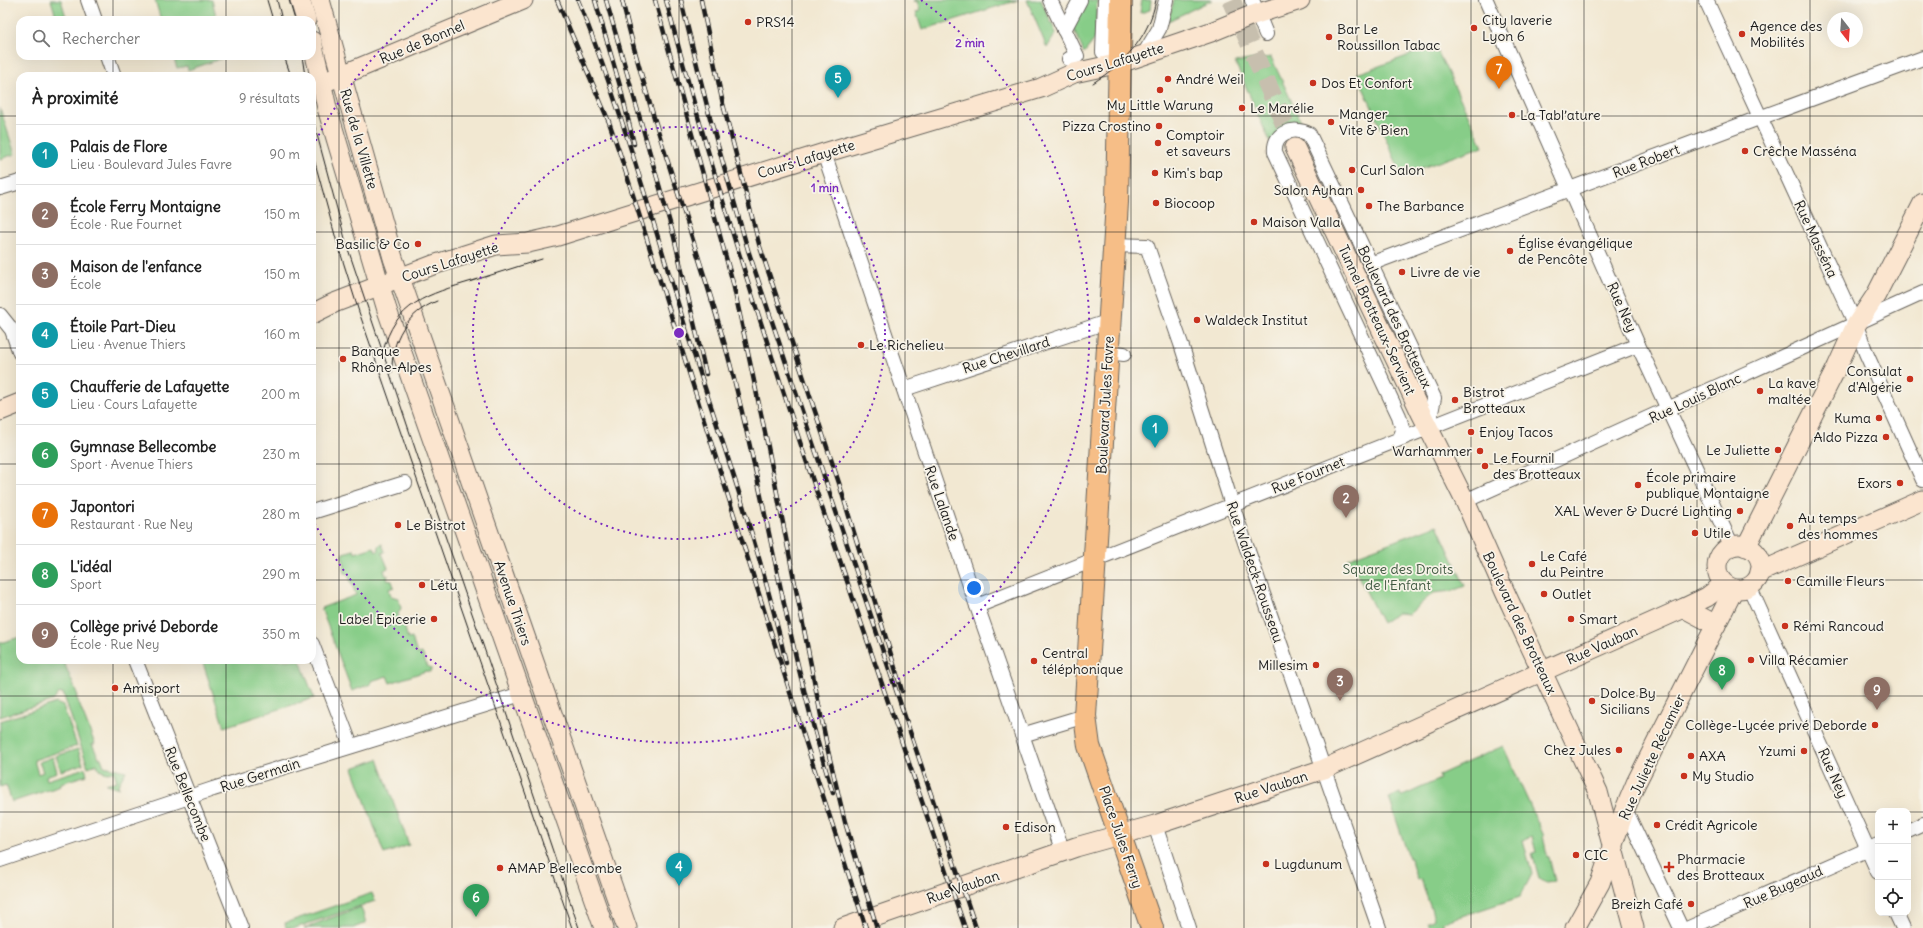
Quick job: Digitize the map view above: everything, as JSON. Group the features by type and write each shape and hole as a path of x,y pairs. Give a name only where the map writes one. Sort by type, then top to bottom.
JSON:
{"main road":[{"path":"300,0 305,16"},
{"name":"Rue de la Villette","path":"320,0 400,278"},
{"name":"Rue de Bonnel","path":"317,85 523,0"},
{"name":"Boulevard Jules Favre","path":"1089,746 1085,716 1095,559 1116,353 1110,321 1114,245 1121,0"},
{"name":"Cours Lafayette","path":"316,312 417,270 496,246 528,243 558,236 824,153 1041,88 1074,73 1120,63 1255,7 1300,0"},
{"name":"Rue de la Villette","path":"314,60 316,72"},
{"name":"Rue de la Villette","path":"317,85 381,286"},
{"name":"Tunnel Brotteaux-Servient","path":"1296,148 1428,427"},
{"path":"1739,546 1753,551 1759,559 1742,583 1719,576 1717,563 1721,554 1739,546 1837,367 1856,325 1876,295 1923,203"},
{"name":"Avenue Thiers","path":"400,278 627,928"},
{"name":"Avenue Thiers","path":"381,286 397,340 604,928"},
{"path":"0,411 16,405"},
{"name":"Boulevard des Brotteaux","path":"1428,427 1465,501 1505,592 1598,792 1634,928"},
{"name":"Rue Vauban","path":"843,928 1063,852 1154,825 1324,769 1543,672 1707,597 1742,583 1923,500"},
{"name":"Rue Juliette Récamier","path":"1575,928 1600,883 1625,809 1636,783 1716,625 1742,583"},
{"path":"1684,608 1716,625"},
{"name":"Place Jules Ferry","path":"1089,746 1152,928"}],"street":[{"path":"88,0 94,16"},
{"path":"1050,0 1077,56 1069,59"},
{"path":"1064,30 1080,0"},
{"path":"1106,0 1103,52 1120,63"},
{"path":"1144,54 1159,29 1166,0"},
{"name":"Rue Ney","path":"1486,0 1638,345 1669,410 1739,546"},
{"name":"Rue Masséna","path":"1706,0 1759,118 1856,325 1866,353 1923,480"},
{"path":"1255,7 1266,34"},
{"name":"Rue Robert","path":"1370,264 1923,58"},
{"path":"108,60 113,72"},
{"name":"Boulevard des Brotteaux","path":"1400,438 1403,434 1403,428 1398,416 1275,152 1274,144 1278,137 1298,130 1309,134 1434,398 1428,427"},
{"name":"Rue Lalande","path":"824,153 977,606 1063,852"},
{"path":"0,188 16,183"},
{"name":"Rue Waldeck-Rousseau","path":"1114,245 1147,246 1181,344 1232,505 1379,928"},
{"name":"Rue Louis Blanc","path":"1465,501 1669,410 1923,293"},
{"path":"0,315 12,330 16,342"},
{"name":"Rue Chevillard","path":"904,389 1110,321"},
{"name":"Rue Fournet","path":"977,606 1638,345"},
{"path":"316,511 405,483"},
{"name":"Rue Ney","path":"1742,583 1873,847 1875,857"},
{"path":"316,654 351,746"},
{"name":"Rue Bellecombe","path":"137,664 241,928"},
{"name":"Rue Germain","path":"0,860 190,797 521,694"},
{"path":"1022,735 1085,716"},
{"path":"1625,809 1681,928"},
{"path":"1911,830 1923,824"},
{"path":"1154,825 1189,928"},
{"name":"Rue Bugeaud","path":"1689,928 1873,847"},
{"path":"1897,916 1903,928"}],"green space":[{"path":"51,0 61,0 66,16 56,16"},
{"path":"155,0 212,0 216,16 160,16"},
{"path":"914,0 1018,0 922,30 916,12 920,11 917,1 915,2"},
{"path":"1027,0 1041,0 1056,33 1047,48"},
{"path":"1085,0 1097,0 1095,39 1084,53 1072,25"},
{"path":"1142,0 1151,0 1150,10 1140,13"},
{"path":"1174,0 1212,0 1168,21"},
{"path":"1435,46 1483,146 1402,175 1357,74"},
{"path":"1271,57 1303,126 1270,142 1235,62"},
{"path":"174,60 217,60 188,70 187,66 177,68"},
{"path":"0,108 15,154 0,159"},
{"name":"Square des Droits de l'Enfant","path":"1437,525 1465,586 1452,591 1433,593 1409,614 1397,613 1382,623 1352,564 1347,559"},
{"path":"382,544 385,552 382,553 388,568 384,570 386,576 388,575 387,580 392,581 394,587 389,589 391,596 398,598 401,608 398,614 400,621 405,620 407,625 405,628 408,639 412,638 417,654 422,653 427,666 432,668 430,672 426,671 390,683 387,676 371,681 371,684 352,691 321,608 356,595 348,574 345,573 345,565 342,557 343,553 354,550 355,553 374,547 376,552 379,550 378,546"},
{"path":"16,638 16,664 65,664 95,744 92,744 99,758 101,758 104,766 126,771 118,785 119,788 106,784 117,781 114,772 107,773 99,770 97,764 88,767 63,693 58,694 54,700 0,717 0,643"},
{"path":"203,664 301,664 314,698 224,727"},
{"path":"56,703 63,706 77,746 34,760 38,774 43,772 39,762 53,757 57,772 46,776 47,780 85,768 87,775 61,783 61,786 12,802 6,785 0,787 0,721"},
{"path":"1503,746 1543,834 1547,857 1549,857 1555,881 1547,882 1539,878 1532,853 1536,852 1532,837 1523,840 1532,874 1520,897 1443,922 1443,928 1429,928 1427,922 1433,920 1434,918 1421,879 1417,880 1411,858 1409,858 1389,798 1400,793 1401,796 1405,795 1440,779 1439,775"},
{"path":"78,749 83,764 61,771 56,756"},
{"path":"378,759 409,845 384,854 353,768"},
{"path":"372,893 375,901 295,928 286,928 285,923"},
{"path":"361,907 366,923 353,928 304,928"}],"tunnel":[{"path":"1231,0 1295,148"}],"tram line":[{"path":"267,0 272,16"},
{"path":"277,0 281,16"},
{"path":"289,0 294,16"},
{"path":"1093,83 1115,67 1134,48 1148,26 1153,14 1156,0"},
{"path":"285,60 290,72"},
{"path":"303,60 304,72"},
{"path":"316,131 347,246 579,928"},
{"path":"316,166 336,239 359,312 572,928"},
{"path":"383,352 388,335 396,322 405,311 416,303 428,296 442,291 542,259"},
{"path":"392,372 394,349 403,329 409,320 417,313 426,306 437,301"}],"railway":[{"path":"557,0 609,122 620,154 866,928"},
{"path":"578,0 624,127 690,342 742,501 766,582 786,663"},
{"path":"595,0 620,86 634,144"},
{"path":"606,0 674,237 706,374"},
{"path":"622,0 633,45 659,134 728,356 742,411 803,685 833,793"},
{"path":"655,0 733,283 766,437 828,751 845,822 877,928"},
{"path":"666,0 700,123 755,306 965,928"},
{"path":"681,0 710,118 748,250 976,928"},
{"path":"701,0 723,104 759,244 839,483 902,691"}],"place":[{"name":"PRS14","path":"748,22"},
{"name":"City laverie Lyon 6","path":"1474,28"},
{"name":"Agence des Mobilités","path":"1742,34"},
{"name":"Bar Le Roussillon Tabac","path":"1329,37"},
{"name":"André Weil","path":"1168,79"},
{"name":"Dos Et Confort","path":"1313,83"},
{"name":"Japontori","path":"1499,89"},
{"name":"My Little Warung","path":"1160,90"},
{"name":"Chaufferie de Lafayette","path":"838,98"},
{"name":"Le Marélie","path":"1242,108"},
{"name":"La Tabl’ature","path":"1512,115"},
{"name":"Manger Vite & Bien","path":"1331,122"},
{"name":"Pizza Crostino","path":"1159,126"},
{"name":"Comptoir et saveurs","path":"1158,143"},
{"name":"Crêche Masséna","path":"1745,151"},
{"name":"Curl Salon","path":"1352,170"},
{"name":"Kim's bap","path":"1155,173"},
{"name":"Salon Ayhan","path":"1361,190"},
{"name":"Biocoop","path":"1156,203"},
{"name":"The Barbance","path":"1369,206"},
{"name":"Maison Valla","path":"1254,222"},
{"name":"Basilic & Co","path":"418,244"},
{"name":"Église évangélique de Pencôte","path":"1510,251"},
{"name":"Livre de vie","path":"1402,272"},
{"name":"Waldeck Institut","path":"1197,320"},
{"name":"Le Richelieu","path":"861,345"},
{"name":"Banque Rhône-Alpes","path":"343,359"},
{"name":"Consulat d'Algérie","path":"1910,379"},
{"name":"La kave maltée","path":"1760,391"},
{"name":"Bistrot Brotteaux","path":"1455,400"},
{"name":"Kuma","path":"1879,418"},
{"name":"Enjoy Tacos","path":"1471,432"},
{"name":"Aldo Pizza","path":"1886,437"},
{"name":"Palais de Flore","path":"1155,448"},
{"name":"Le Juliette","path":"1778,450"},
{"name":"Warhammer","path":"1480,451"},
{"name":"Le Fournil des Brotteaux","path":"1485,466"},
{"name":"Exors","path":"1900,483"},
{"name":"École primaire publique Montaigne","path":"1638,485"},
{"name":"XAL Wever & Ducré Lighting","path":"1740,511"},
{"name":"École Ferry Montaigne","path":"1346,518"},
{"name":"Le Bistrot","path":"398,525"},
{"name":"Au temps des hommes","path":"1790,526"},
{"name":"Utile","path":"1695,533"},
{"name":"Le Café du Peintre","path":"1532,564"},
{"name":"Camille Fleurs","path":"1788,581"},
{"name":"Létu","path":"422,585"},
{"name":"Outlet","path":"1544,594"},
{"name":"Label Epicerie","path":"434,619"},
{"name":"Smart","path":"1571,619"},
{"name":"Rémi Rancoud","path":"1785,626"},
{"name":"Villa Récamier","path":"1751,660"},
{"name":"Central téléphonique","path":"1034,661"},
{"name":"Millesim","path":"1316,665"},
{"name":"Amisport","path":"115,688"},
{"name":"L'idéal","path":"1722,690"},
{"name":"Maison de l'enfance","path":"1340,701"},
{"name":"Dolce By Sicilians","path":"1592,701"},
{"name":"Collège privé Deborde","path":"1877,710"},
{"name":"Collège-Lycée privé Deborde","path":"1875,725"},
{"name":"Chez Jules","path":"1619,750"},
{"name":"Yzumi","path":"1804,751"},
{"name":"AXA","path":"1691,756"},
{"name":"My Studio","path":"1684,776"},
{"name":"Crédit Agricole","path":"1657,825"},
{"name":"Edison","path":"1006,827"},
{"name":"CIC","path":"1576,855"},
{"name":"Lugdunum","path":"1266,864"},
{"name":"Pharmacie des Brotteaux","path":"1669,867"},
{"name":"AMAP Bellecombe","path":"500,868"},
{"name":"Étoile Part-Dieu","path":"679,886"},
{"name":"Breizh Café","path":"1691,904"},
{"name":"Gymnase Bellecombe","path":"476,917"}]}
